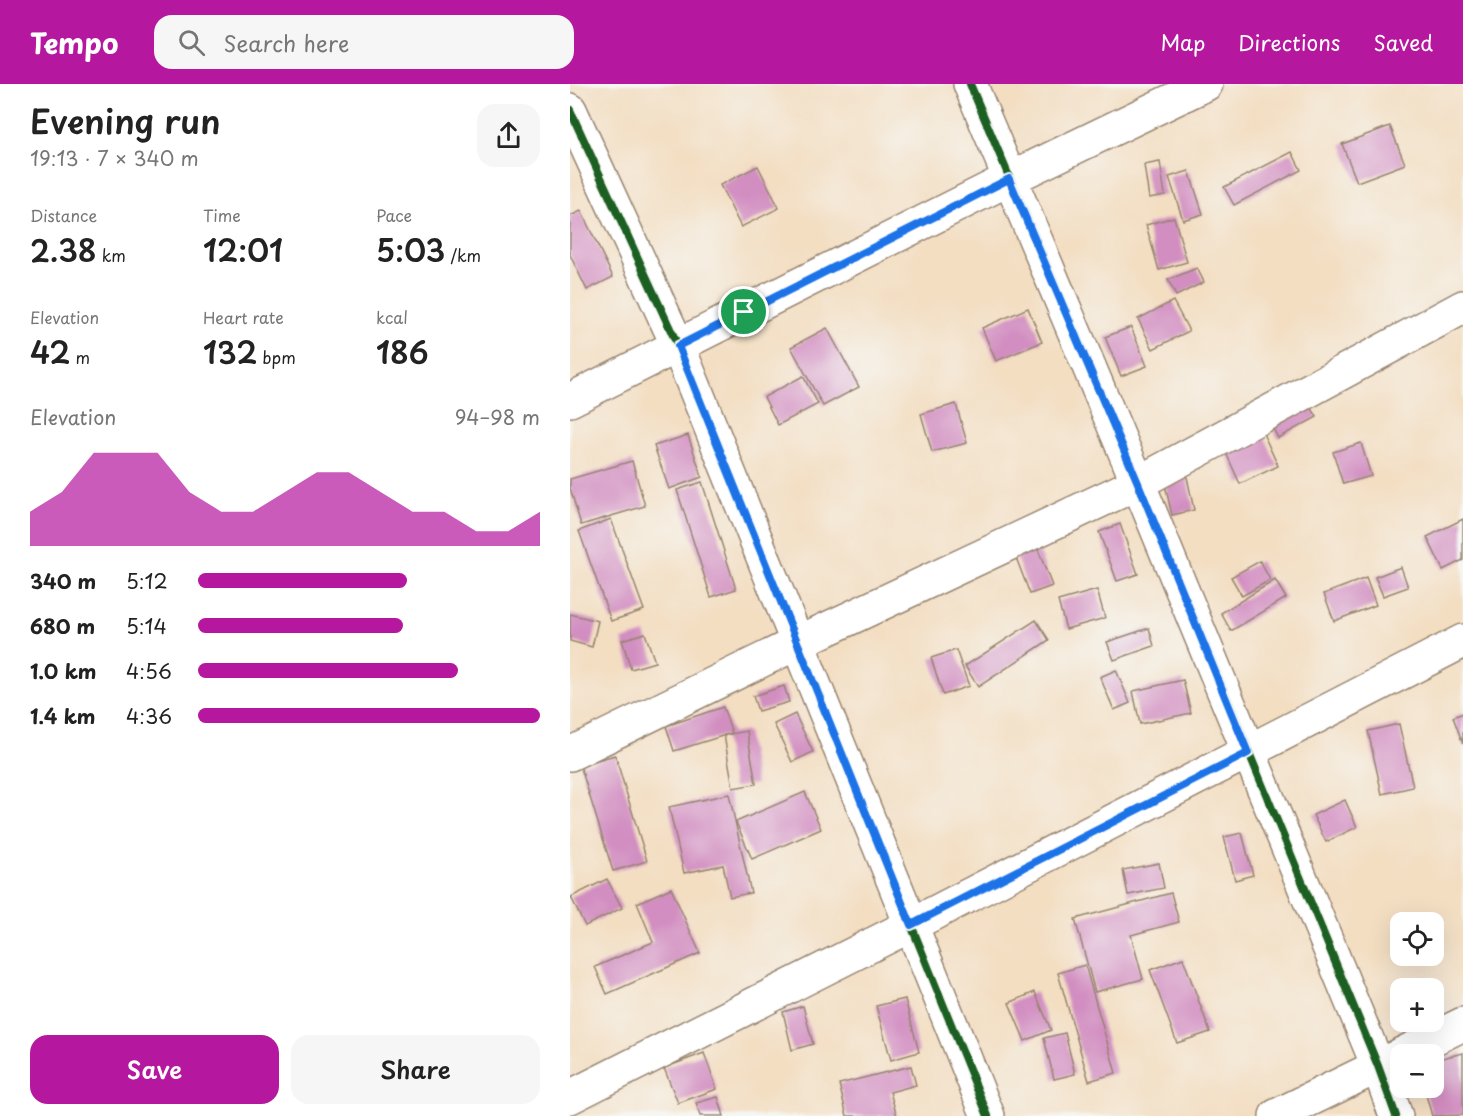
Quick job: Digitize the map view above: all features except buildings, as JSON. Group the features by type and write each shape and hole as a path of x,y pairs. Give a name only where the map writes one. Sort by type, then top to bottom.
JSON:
{"street":[{"path":"970,84 1138,483 1248,753 1390,1051"},
{"path":"570,400 1009,179 1206,84"},
{"path":"570,110 678,346 988,1116"},
{"path":"570,754 1138,483 1463,308"},
{"path":"575,1096 1463,641"},
{"path":"1423,1044 1463,1023"},
{"path":"1276,1116 1390,1061"},
{"path":"1395,1098 1396,1116"}],"cycle path":[{"path":"970,84 1138,483 1378,1066 1396,1116"},
{"path":"570,110 678,346 988,1116"}],"route":[{"path":"1009,179 1138,483 1248,753 911,925 678,346 744,312 1009,179"}]}
